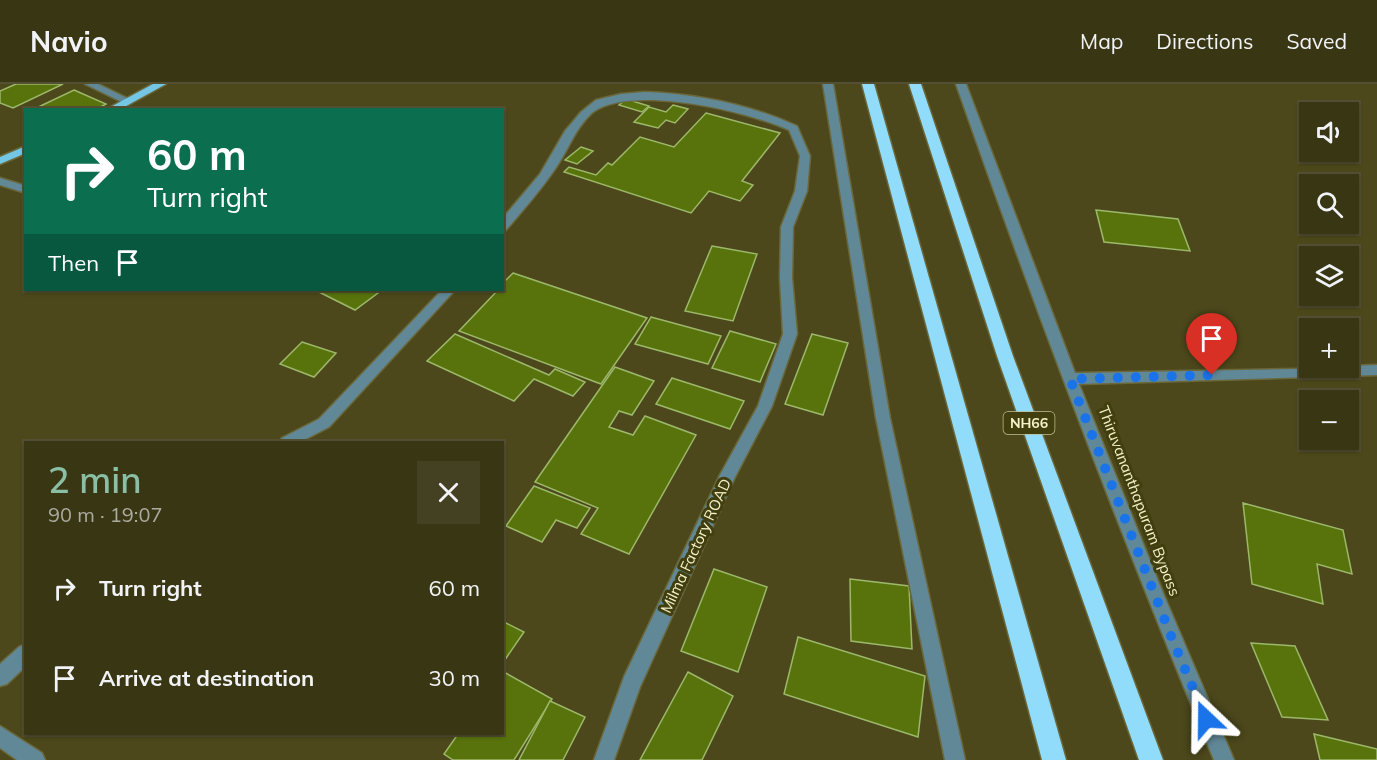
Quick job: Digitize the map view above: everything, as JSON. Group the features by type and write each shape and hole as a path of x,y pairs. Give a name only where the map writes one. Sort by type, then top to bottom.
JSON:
{"highway":[{"path":"868,84 1054,760"},
{"name":"NH66","path":"915,84 1005,356 1151,760"}],"main road":[{"path":"114,108 161,84"},
{"path":"0,161 24,150"}],"street":[{"path":"90,84 128,101"},
{"path":"828,84 883,418 955,760"},
{"name":"Thiruvananthapuram Bypass","path":"961,84 1027,268 1070,379 1171,636 1224,760"},
{"name":"Milma Factory ROAD","path":"504,224 556,159 574,125 600,102 627,92 660,88 738,104 793,128 805,156 801,191 787,227 786,278 790,334 765,406 728,475 631,684 604,760"},
{"path":"0,181 24,189"},
{"path":"289,441 324,423 448,291"},
{"path":"1070,379 1377,370"},
{"path":"0,677 24,655"},
{"path":"0,736 35,760"}],"building":[{"path":"16,84 63,84 13,108 0,103 0,91"},
{"path":"74,90 106,104 99,108 36,108"},
{"path":"626,99 649,106 642,112 619,105"},
{"path":"673,105 688,109 675,123 666,120 658,128 634,122 649,107 666,112"},
{"path":"706,113 780,133 742,181 753,185 740,201 709,191 691,213 564,172 569,167 596,175 608,163 612,165 640,137 674,147"},
{"path":"581,147 593,151 577,164 565,160"},
{"path":"1096,210 1178,219 1190,251 1104,242"},
{"path":"712,246 757,254 733,321 685,311"},
{"path":"513,273 647,318 601,384 459,331 497,291 504,291 504,282"},
{"path":"317,291 381,291 355,310"},
{"path":"651,317 721,336 708,364 635,344"},
{"path":"730,331 776,344 760,382 712,368"},
{"path":"455,334 549,375 555,369 585,382 573,396 534,379 514,401 427,361"},
{"path":"812,334 848,343 823,415 785,404"},
{"path":"302,342 336,353 314,377 280,364"},
{"path":"615,367 654,381 632,415 619,411 609,427 633,435 645,416 696,435 629,554 581,534 598,508 535,482"},
{"path":"672,378 744,401 730,429 656,404"},
{"path":"534,486 590,508 577,528 556,520 542,542 506,526"},
{"path":"1243,503 1343,530 1352,574 1317,564 1323,604 1252,584"},
{"path":"714,569 767,587 738,672 681,651"},
{"path":"850,579 909,586 912,649 851,641"},
{"path":"504,622 524,632 504,661"},
{"path":"798,637 925,676 918,737 784,694"},
{"path":"1251,643 1295,646 1328,720 1282,717"},
{"path":"504,672 552,699 514,760 453,760 444,754 457,735 504,735"},
{"path":"688,672 733,696 702,760 640,760"},
{"path":"550,701 585,717 563,760 519,760"},
{"path":"1314,734 1377,749 1377,760 1320,760"}],"route":[{"path":"1206,719 1070,379 1212,375"}]}
